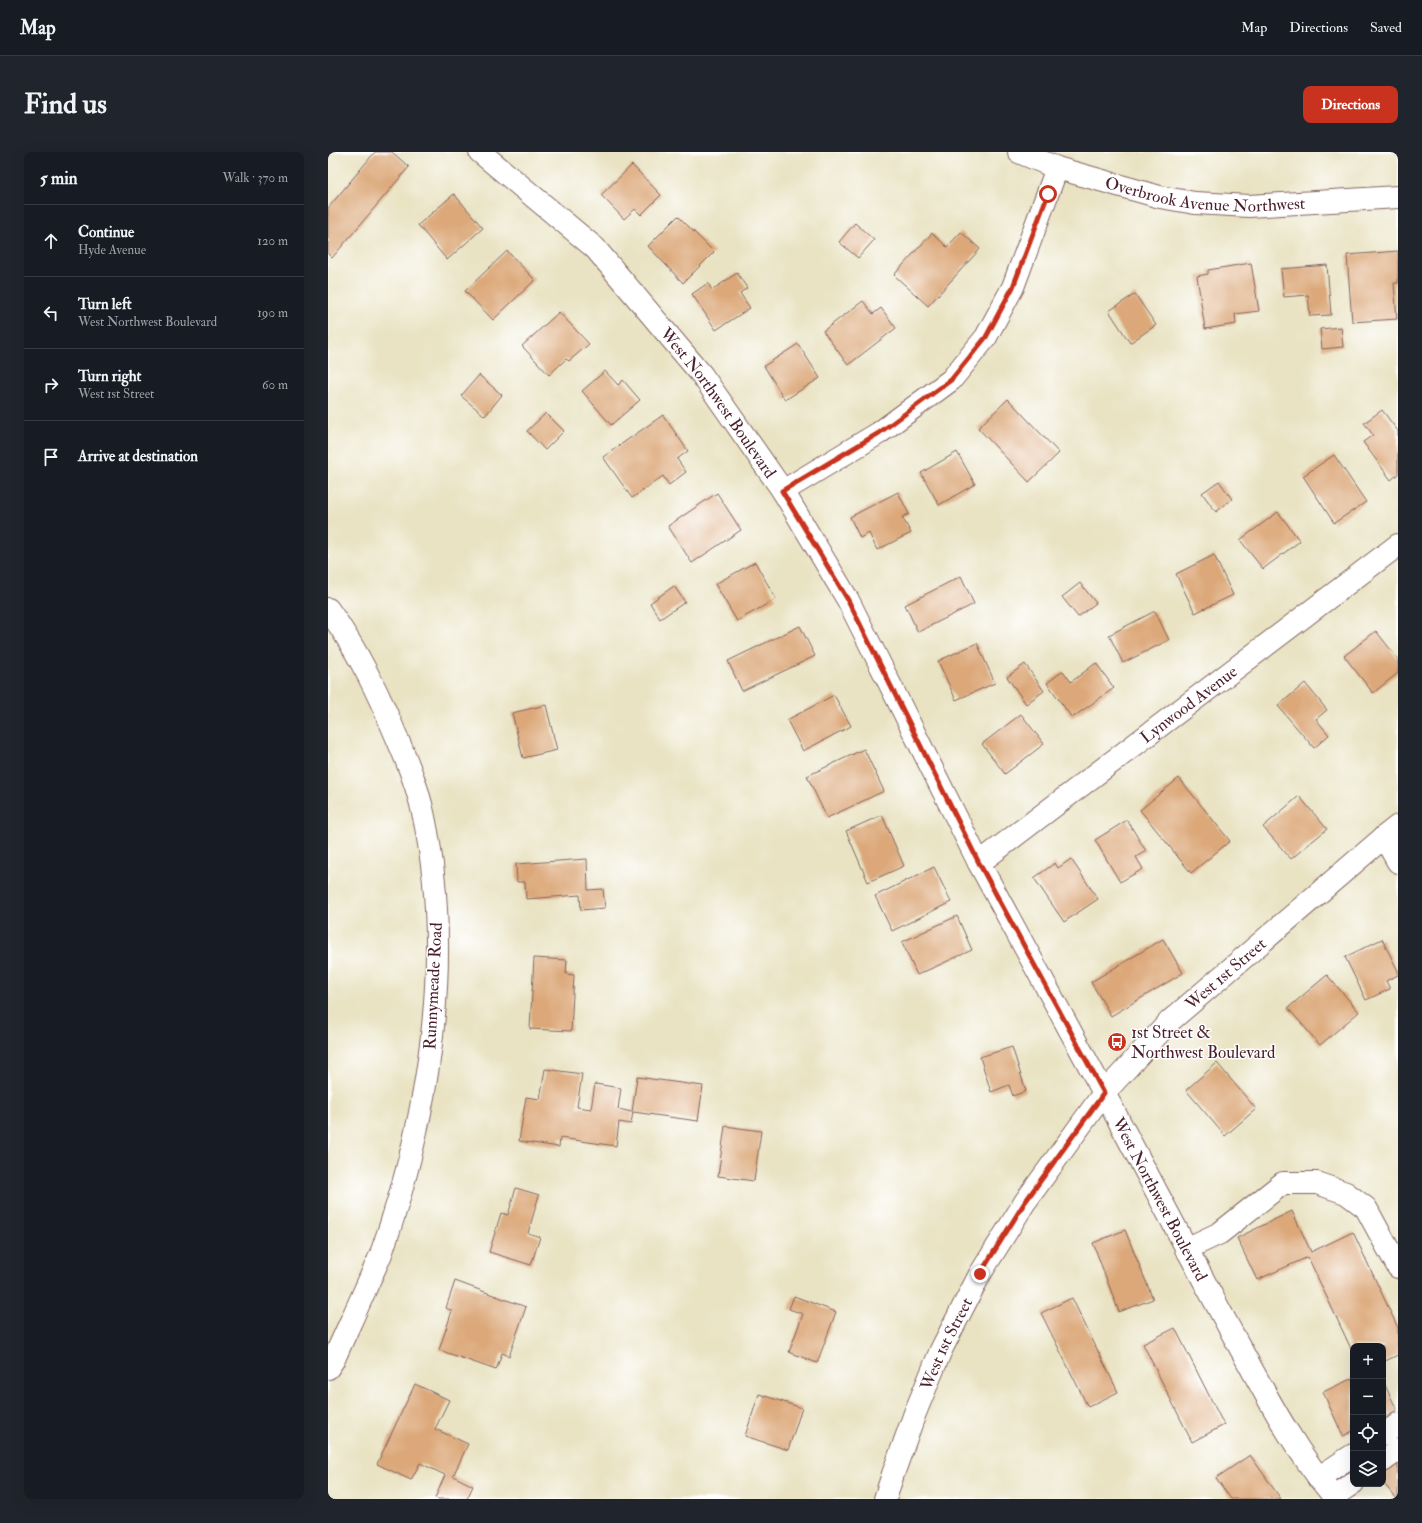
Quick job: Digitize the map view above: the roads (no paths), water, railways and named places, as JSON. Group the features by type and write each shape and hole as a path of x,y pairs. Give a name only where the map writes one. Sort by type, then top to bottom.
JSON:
{"street":[{"name":"West Northwest Boulevard","path":"480,152 595,248 702,375 782,491 848,600 979,863 1104,1093 1186,1249 1280,1420 1318,1478 1335,1498"},
{"name":"Overbrook Avenue Northwest","path":"1018,152 1057,168 1160,197 1196,203 1249,206 1398,197"},
{"path":"782,491 879,433 951,380 986,337 1013,287 1057,168"},
{"name":"Lynwood Avenue","path":"979,863 1398,545"},
{"name":"Runnymeade Road","path":"328,609 359,656 387,714 412,773 424,814 432,856 437,928 436,985 431,1049 416,1133 397,1206 380,1256 334,1359 328,1368"},
{"path":"1391,832 1398,862"},
{"name":"West 1st Street","path":"885,1499 892,1474 941,1350 980,1274 1025,1202 1104,1093 1170,1021 1391,832"},
{"path":"1186,1249 1220,1233 1283,1183 1317,1183 1346,1193 1366,1208 1398,1267"},
{"path":"1386,1433 1398,1424"},
{"path":"1386,1459 1398,1450"},
{"path":"1318,1478 1350,1457"},
{"path":"1335,1498 1350,1486"}],"place":[{"name":"1st Street & Northwest Boulevard","path":"1117,1042"}]}
